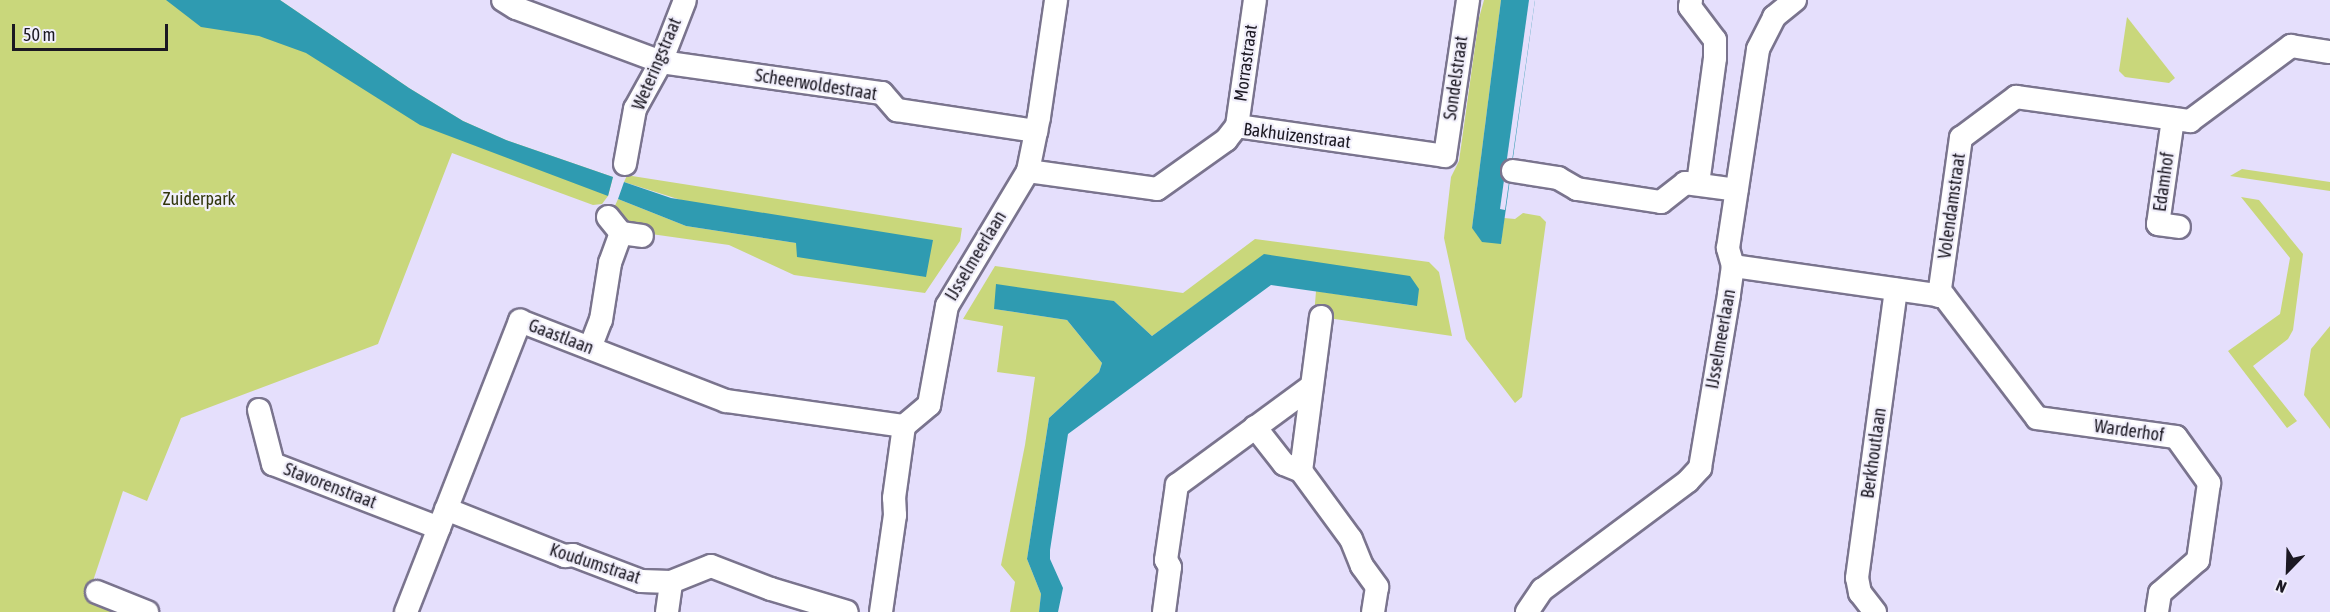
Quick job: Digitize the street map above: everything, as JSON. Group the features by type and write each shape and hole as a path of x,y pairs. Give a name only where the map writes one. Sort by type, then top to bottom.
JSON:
{"street":[{"name":"Scheerwoldestraat","path":"503,0 516,8 660,62 882,93 897,110 1036,131"},
{"name":"Weteringstraat","path":"625,165 635,109 660,62 685,0"},
{"name":"IJsselmeerlaan","path":"904,426 930,405 946,306 1028,171 1056,0"},
{"name":"Morrastraat","path":"1237,126 1255,0"},
{"name":"Sondelstraat","path":"1445,156 1468,0"},
{"path":"1691,0 1690,7 1715,40 1716,58 1698,184"},
{"name":"IJsselmeerlaan","path":"1527,612 1542,590 1688,481 1700,468 1714,375 1719,368 1733,266 1728,248 1758,49 1769,23 1783,4"},
{"name":"Volendamstraat","path":"1939,296 1961,138 2016,97 2190,121 2291,46 2330,52"},
{"name":"Edamhof","path":"2173,119 2158,224 2179,227"},
{"name":"Bakhuizenstraat","path":"1028,171 1157,189 1226,140 1237,126 1445,156"},
{"path":"1513,171 1558,178 1577,189 1661,201 1685,183 1737,190"},
{"path":"590,348 601,320 610,263 624,229"},
{"path":"1733,266 1939,296"},
{"name":"Berkhoutlaan","path":"1875,612 1860,593 1857,578 1896,290"},
{"name":"Warderhof","path":"1939,296 1944,296 2037,418 2176,437 2209,483 2198,560 2160,593 2157,612"},
{"path":"1301,471 1321,317"},
{"name":"Gaastlaan","path":"406,612 520,321 726,401 904,426"},
{"path":"1164,612 1170,567 1166,560 1177,485 1312,386"},
{"name":"Stavorenstraat","path":"259,410 273,464 443,518"},
{"path":"881,612 895,514 894,498 904,426"},
{"path":"1255,427 1284,464 1301,471 1351,539 1362,566 1377,587 1373,612"},
{"name":"Koudumstraat","path":"443,518 565,556 573,555 641,581 670,582 711,566 771,589 847,612"},
{"path":"667,612 670,582"},
{"path":"96,592 147,612"}],"green space":[{"name":"Zuiderpark","path":"0,0 280,0 409,88 463,121 506,140 613,177 608,196 602,204 593,205 452,153 378,344 181,418 147,501 123,491 87,599 118,612 0,612"},
{"path":"1484,0 1501,0 1472,228 1501,243 1504,218 1515,219 1523,213 1540,216 1546,222 1522,397 1515,403 1466,339 1444,238 1451,177 1459,161 1479,18"},
{"path":"2127,17 2175,78 2169,83 2125,77 2119,71"},
{"path":"2242,169 2330,182 2330,191 2230,176"},
{"path":"633,170 632,176 962,228 960,241 925,293 794,275 729,245 644,233 616,217 614,208 618,199 686,226 796,243 925,277 624,182 629,171"},
{"path":"2241,197 2259,200 2303,254 2293,330 2288,339 2253,366 2297,421 2287,428 2228,351 2280,314 2290,258"},
{"path":"1255,239 1429,262 1439,272 1452,336 1314,316 1316,291 1416,306 1264,255 1152,336 1114,301 994,309 1067,320 1102,363 1099,372 1049,418 1027,559 1041,594 1039,612 1010,612 1015,582 1001,565 1025,445 1035,377 997,372 1003,326 963,319 995,266 1183,293"},
{"path":"2330,326 2330,429 2304,395 2311,349"}],"water":[{"path":"166,0 280,0 409,88 463,121 506,140 613,177 608,196 420,125 306,53 259,36 201,27"},
{"path":"1501,0 1535,0 1501,244 1482,242 1472,228"},
{"path":"624,182 671,198 933,240 926,277 797,257 796,243 686,226 618,199"},
{"path":"1264,254 1410,276 1419,289 1417,306 1271,285 1068,434 1050,550 1050,559 1063,588 1058,612 1039,612 1041,594 1027,559 1049,418 1099,372 1102,363 1067,320 994,309 996,284 1114,301 1152,336"}],"pier":[{"path":"1529,0 1535,0 1505,210 1500,209"}]}
